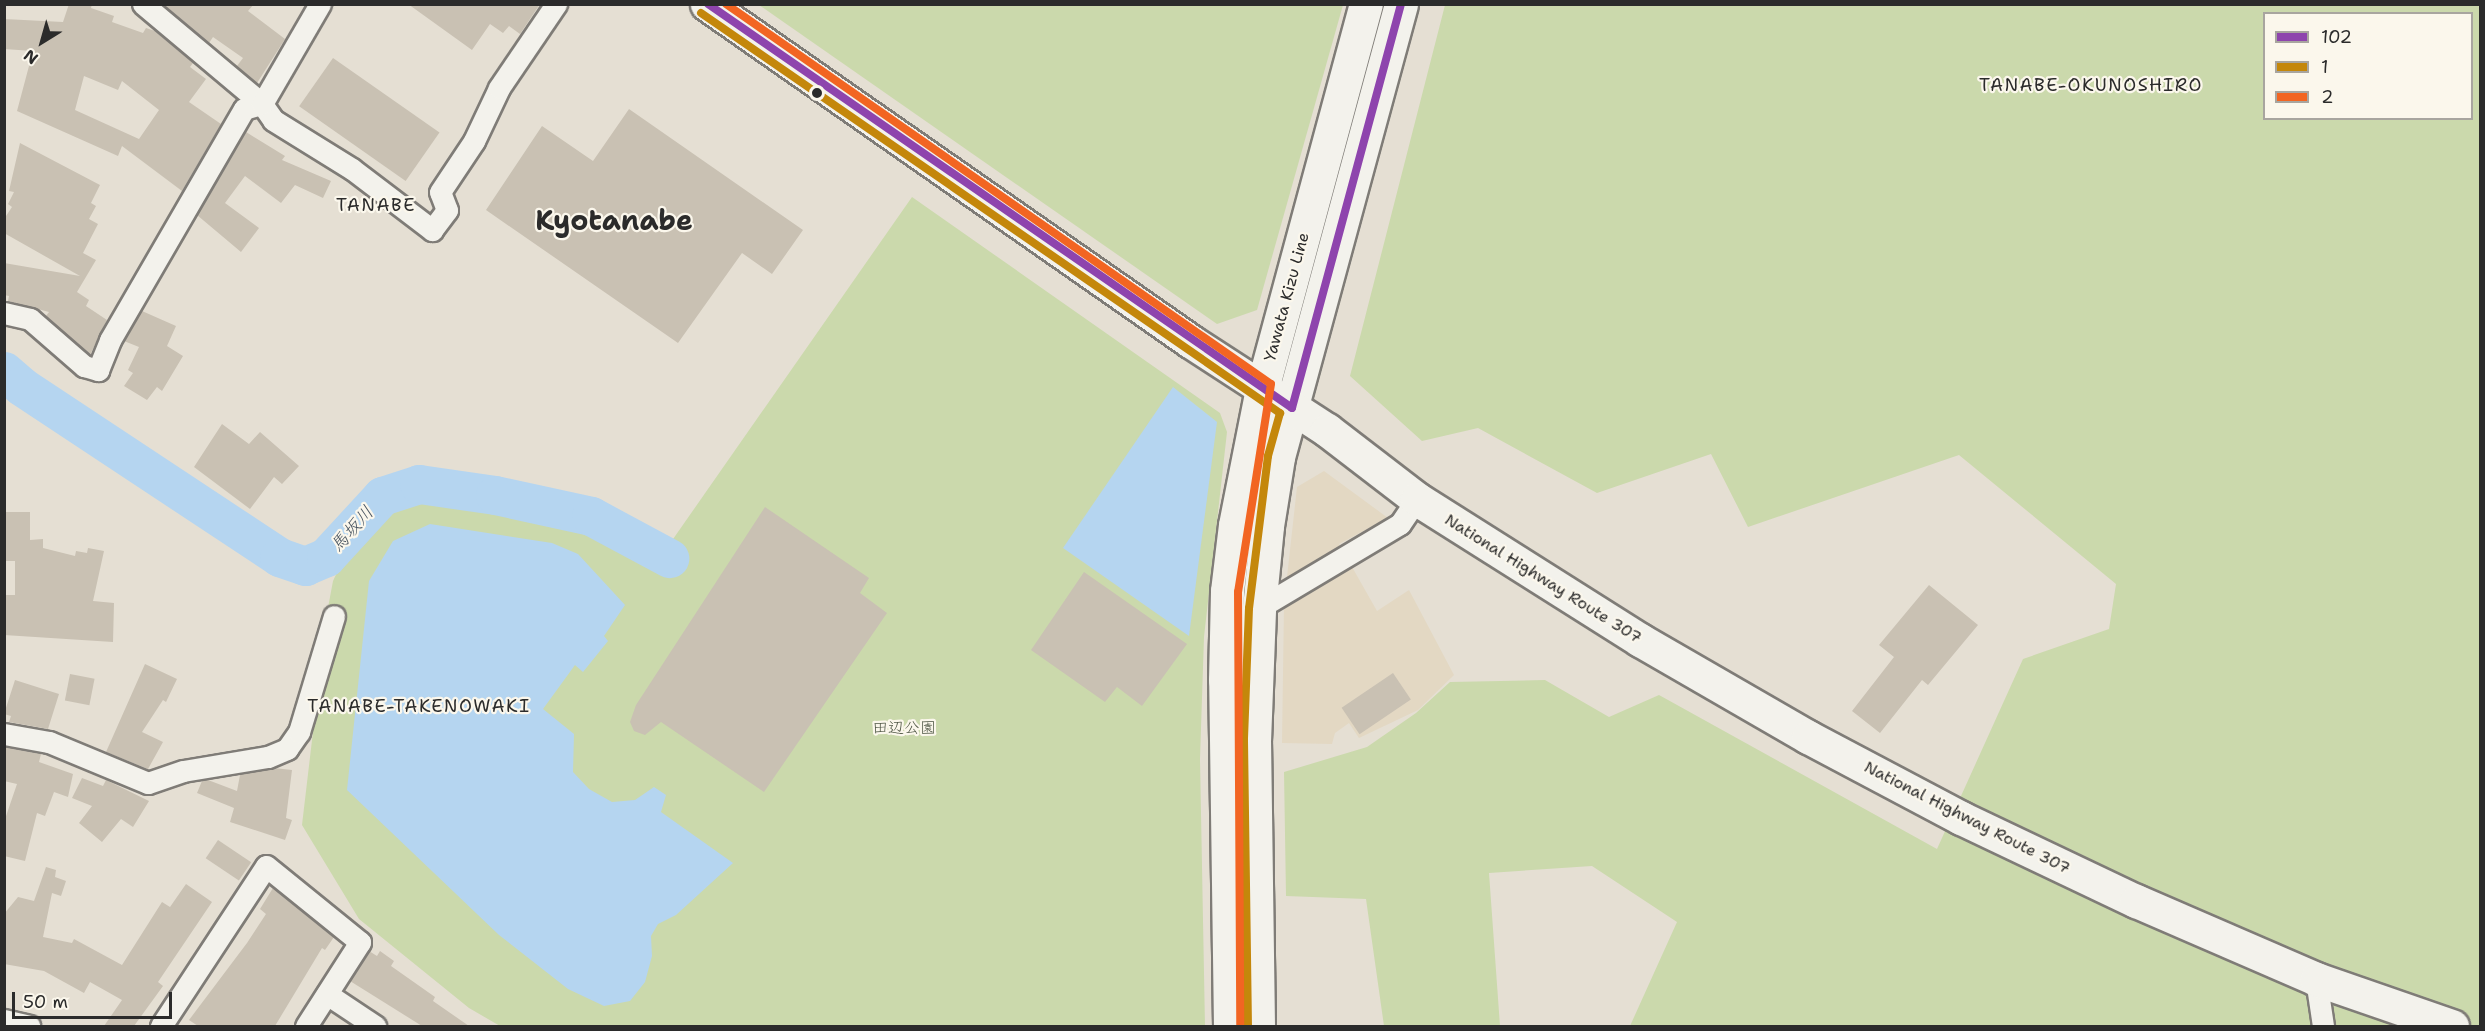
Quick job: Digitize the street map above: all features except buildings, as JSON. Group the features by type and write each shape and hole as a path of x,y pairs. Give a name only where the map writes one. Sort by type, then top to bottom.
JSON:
{"main road":[{"name":"National Highway Route 307","path":"707,4 1292,408 1417,499 1640,640 1808,737 1961,818 2136,901 2316,979 2452,1026"},
{"name":"Yawata Kizu Line","path":"1230,1026 1227,591 1246,460 1262,389 1366,4"},
{"name":"Yawata Kizu Line","path":"1258,1026 1254,741 1259,608 1278,457 1401,4"}],"street":[{"path":"143,4 262,104 273,120 352,169 432,230 447,210 440,192 474,141 499,88 556,4"},
{"path":"4,313 30,318 84,366 98,370 110,340 244,109 262,104 320,4"},
{"path":"1259,608 1400,524 1417,499"},
{"path":"4,734 49,742 148,783 183,771 268,757 287,749 299,732 334,616"},
{"path":"161,1026 266,866 360,942 306,1026"},
{"path":"2316,979 2324,1026"},
{"path":"327,994 375,1026"},
{"path":"4,1020 29,1026"}],"shaded area":[{"path":"1324,471 1388,518 1339,544 1377,611 1409,590 1454,675 1418,710 1359,738 1349,723 1335,733 1332,744 1282,743 1284,604 1297,487"}],"green space":[{"path":"759,5 1343,5 1257,310 1217,324"},
{"path":"1445,5 2480,5 2480,1026 1630,1026 1677,922 1592,866 1489,873 1500,1026 1384,1026 1366,899 1286,896 1284,772 1367,747 1416,713 1450,682 1545,680 1609,717 1659,695 1937,849 2023,659 2109,629 2116,584 1959,455 1748,527 1711,454 1597,493 1478,428 1422,441 1350,376"},
{"name":"田辺公園","path":"912,197 1220,413 1227,432 1204,637 1200,759 1205,1026 500,1026 469,1008 359,919 302,825 327,613 333,581 354,536 387,502 424,490 557,514 603,529 657,562"}],"water":[{"path":"1173,387 1217,422 1189,636 1063,548"},
{"path":"430,524 552,543 578,554 625,605 604,636 608,641 583,672 575,665 543,709 574,734 573,772 589,789 612,802 635,800 654,787 666,795 661,812 733,863 676,915 658,924 651,936 652,956 645,982 630,1001 604,1006 568,989 499,935 347,790 369,581 393,541"}],"waterway":[{"name":"馬坂川","path":"4,371 21,386 279,557 305,566 326,557 382,496 419,484 495,495 591,516 669,558"}],"transit line":[{"name":"102","path":"708,4 1292,408 1401,4"},
{"name":"2","path":"726,4 1271,384 1238,592 1240,1026"},
{"name":"1","path":"701,13 1280,413 1268,456 1249,608 1244,741 1248,1026"}],"district":[{"name":"TANABE-OKUNOSHIRO","path":"2091,85"},
{"name":"TANABE","path":"376,205"},
{"name":"Kyotanabe","path":"614,220"},
{"name":"TANABE-TAKENOWAKI","path":"419,706"}]}
